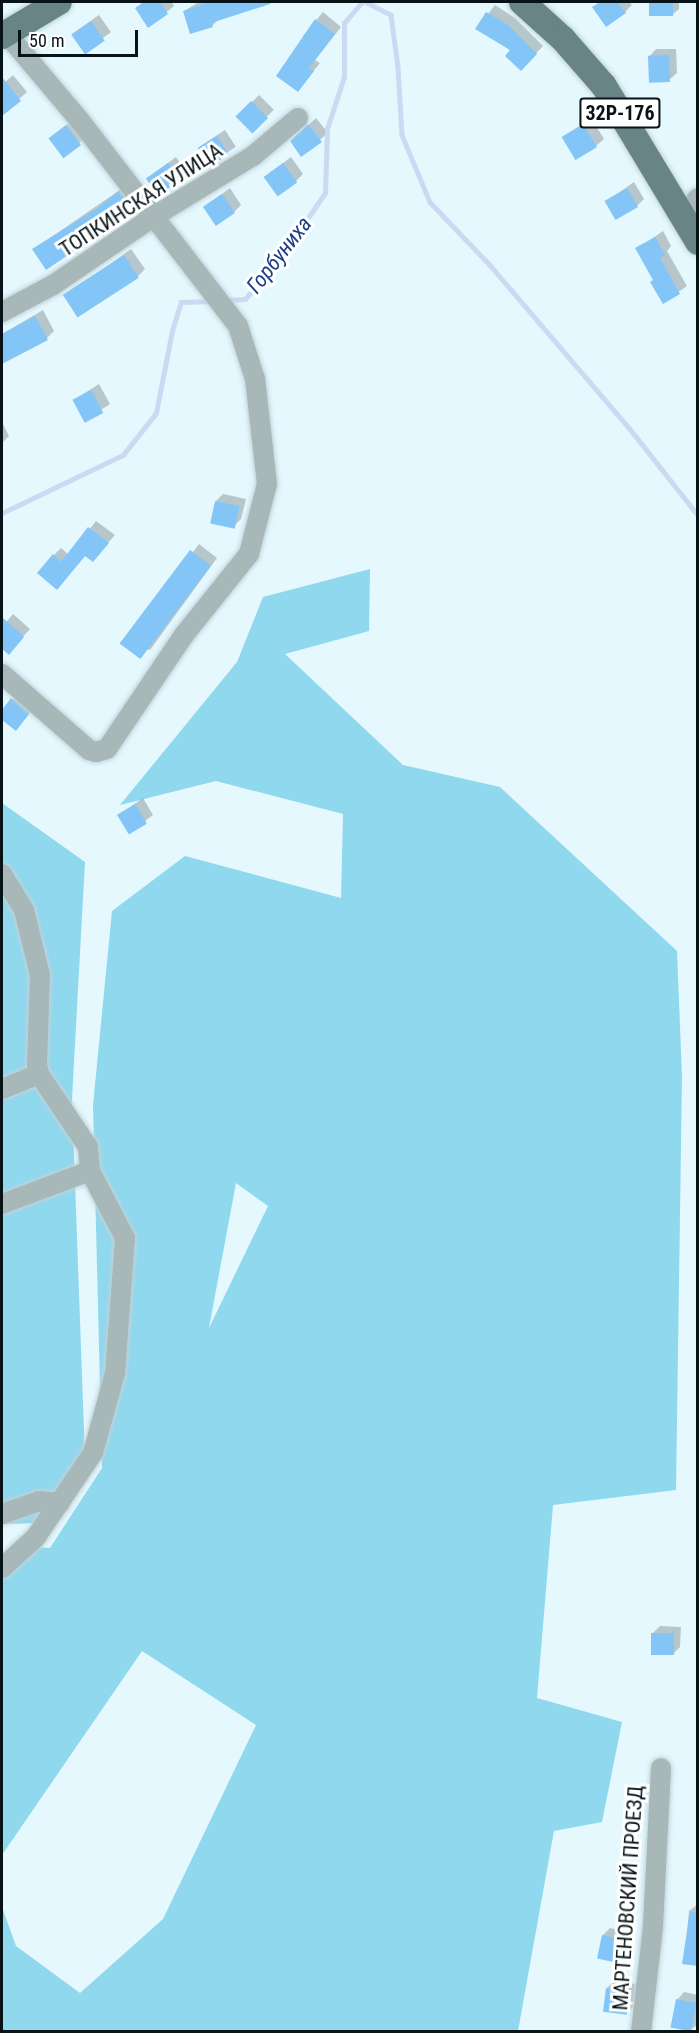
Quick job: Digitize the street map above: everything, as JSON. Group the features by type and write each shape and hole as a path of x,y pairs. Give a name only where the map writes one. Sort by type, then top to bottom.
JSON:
{"main road":[{"path":"4,34 59,2"},
{"name":"32Р-176","path":"522,2 563,39 604,87 690,208 698,242"}],"street":[{"path":"2,674 89,750 96,752 107,748 184,635 249,554 267,484 264,441 255,379 238,326 81,122 4,34"},
{"name":"ТОПКИНСКАЯ УЛИЦА","path":"2,312 53,285 153,217 253,156 298,118"},
{"path":"2,874 24,910 40,975 37,1064 39,1074 88,1147 90,1171 125,1238 115,1373 93,1453 36,1537 2,1568"},
{"path":"2,1089 39,1074"},
{"path":"2,1204 90,1171"},
{"path":"2,1514 39,1501 60,1503"},
{"name":"МАРТЕНОВСКИЙ ПРОЕЗД","path":"642,2031 653,1926 661,1768"}],"shaded area":[{"path":"370,569 369,631 285,654 403,765 500,787 677,951 682,1076 676,1490 553,1505 537,1698 622,1722 602,1822 554,1831 518,2031 2,2031 2,1907 16,1946 80,1993 163,1919 256,1725 142,1651 2,1855 2,1555 12,1545 50,1548 102,1468 93,1105 112,911 185,856 341,898 343,814 216,781 120,805 237,662 263,597","holes":["236,1183 268,1206 209,1328"]},
{"path":"2,803 85,862 72,1099 85,1459 44,1523 2,1524"}],"building":[{"path":"144,2 160,2 168,14 148,28 135,8"},
{"path":"211,2 270,2 270,4 211,23 213,27 190,34 183,11"},
{"path":"600,2 617,2 626,13 606,27 592,7"},
{"path":"649,2 673,2 673,16 649,16"},
{"path":"486,12 508,25 537,54 521,71 505,56 510,50 475,29"},
{"path":"315,19 335,34 309,68 314,71 298,92 276,76"},
{"path":"91,21 105,41 85,54 71,35"},
{"path":"669,55 670,82 649,83 648,56"},
{"path":"2,77 21,101 2,116"},
{"path":"251,101 268,118 252,134 235,117"},
{"path":"308,124 322,142 301,157 290,141"},
{"path":"583,124 597,147 575,160 562,137"},
{"path":"66,125 81,145 63,158 48,138"},
{"path":"217,136 229,155 209,167 197,148"},
{"path":"168,163 180,180 158,196 146,178"},
{"path":"283,163 297,182 278,197 264,177"},
{"path":"627,188 638,207 615,220 604,201"},
{"path":"119,191 132,208 103,232 105,235 85,248 83,245 46,270 32,249 98,208"},
{"path":"222,194 235,213 216,226 203,207"},
{"path":"655,237 665,255 660,258 680,294 663,304 635,248"},
{"path":"124,255 139,278 77,317 63,295"},
{"path":"35,316 48,340 2,364 2,334"},
{"path":"91,390 103,413 85,423 72,400"},
{"path":"215,501 239,506 235,529 210,523"},
{"path":"88,527 109,543 93,562 85,556 57,590 37,573 53,554 61,562"},
{"path":"190,550 211,566 140,659 120,643"},
{"path":"2,617 24,637 9,655 2,649"},
{"path":"11,698 29,714 16,731 2,720 2,710"},
{"path":"135,804 147,824 129,835 117,815"},
{"path":"651,1633 674,1633 674,1655 651,1655"},
{"path":"690,1912 698,1913 698,1966 682,1964"},
{"path":"602,1935 625,1940 620,1963 597,1958"},
{"path":"606,1988 630,1991 627,2015 603,2012"},
{"path":"676,1999 697,2003 691,2031 670,2027"}],"waterway":[{"name":"Горбуниха","path":"226,300 245,299 282,256 325,193 327,129 344,77 344,23 362,2"},
{"name":"Горбуниха","path":"366,2 391,15 398,67 402,135 430,202 490,265 630,429 698,515"},
{"name":"Горбуниха","path":"2,513 123,455 156,413 172,331 181,302 212,301"}]}
